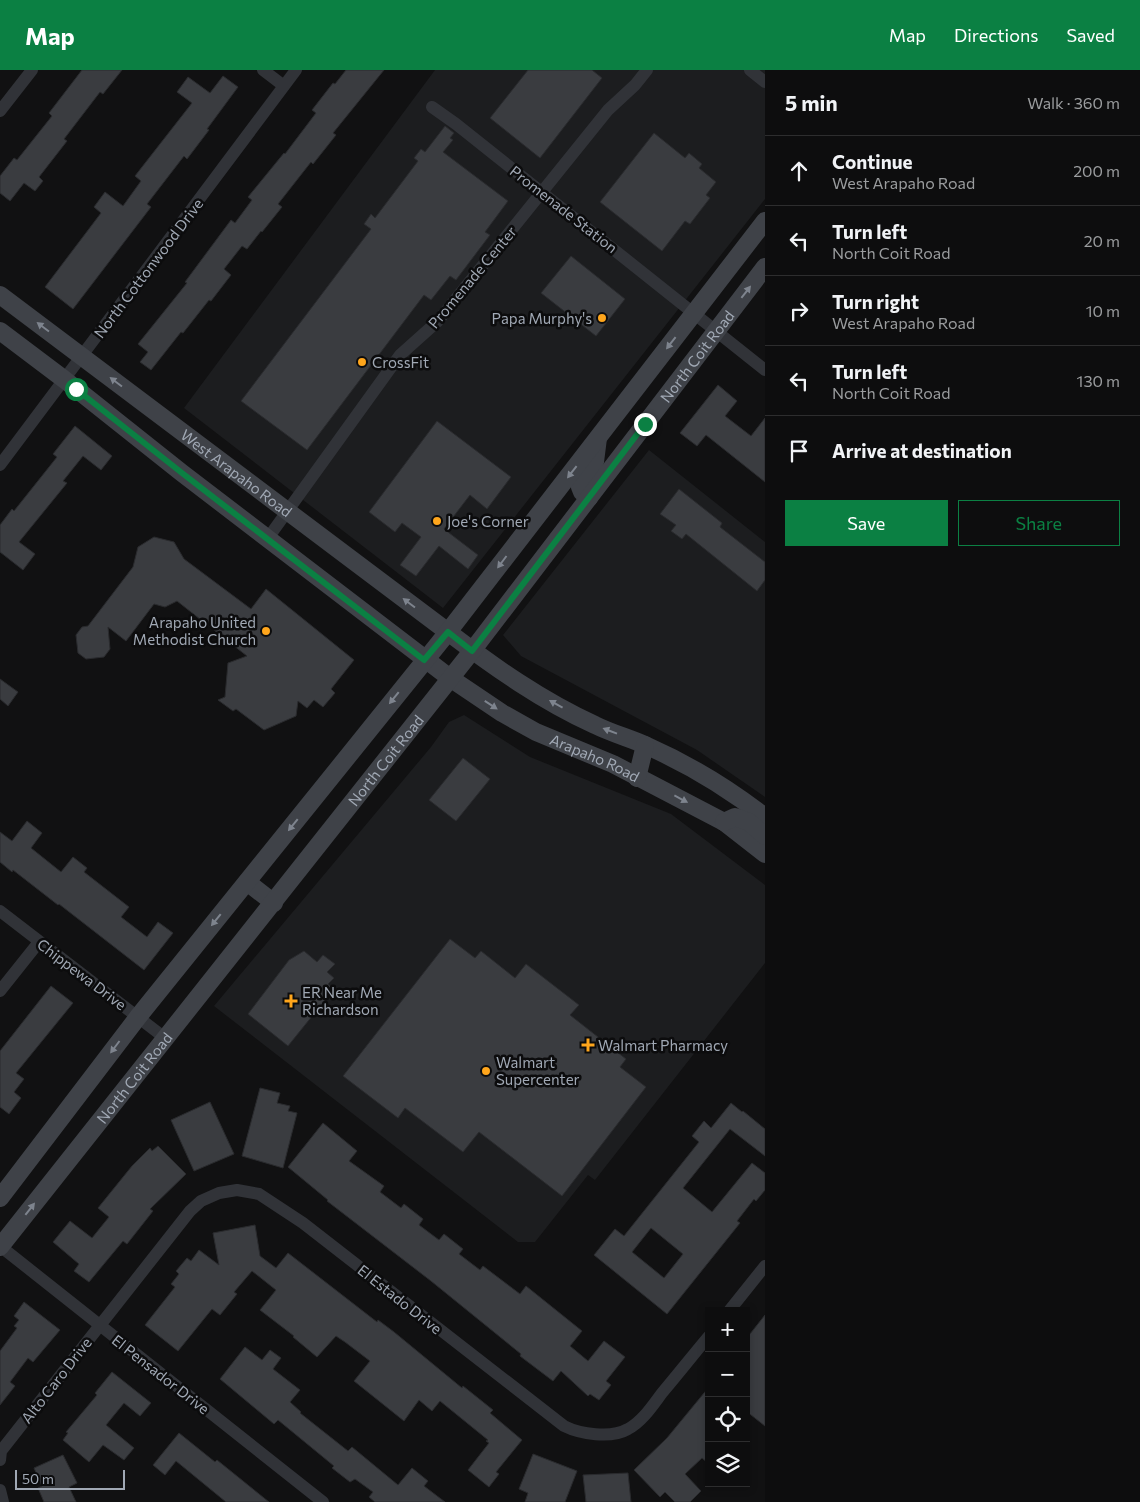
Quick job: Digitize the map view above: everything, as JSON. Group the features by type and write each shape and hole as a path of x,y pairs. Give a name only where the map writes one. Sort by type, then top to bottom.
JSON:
{"main road":[{"name":"North Coit Road","path":"0,1198 138,1017 448,632 765,222"},
{"name":"North Coit Road","path":"0,1247 164,1038 274,904 472,651 765,267"},
{"name":"West Arapaho Road","path":"0,295 472,651"},
{"path":"0,330 424,660"},
{"path":"589,498 582,492 580,487 595,462 598,438"},
{"name":"Arapaho Road","path":"472,651 517,681 577,716 645,745 727,788 765,817"},
{"name":"Arapaho Road","path":"424,660 502,713 536,732 613,764 724,822 765,854"},
{"path":"638,778 645,745"},
{"path":"724,822 734,816 749,822 765,836"},
{"path":"247,882 274,904"}],"street":[{"path":"0,111 32,70"},
{"path":"264,70 284,86"},
{"name":"North Cottonwood Drive","path":"0,465 296,70"},
{"name":"Promenade Center","path":"268,538 400,355 438,321 608,110 635,85 647,70"},
{"path":"750,70 765,82"},
{"name":"Promenade Station","path":"432,107 543,192 694,313"},
{"path":"694,313 765,370"},
{"name":"Chippewa Drive","path":"0,911 164,1038"},
{"path":"0,991 39,942"},
{"name":"El Estado Drive","path":"99,1325 190,1211 201,1201 213,1195 237,1190 260,1194 302,1223 564,1426 572,1430 612,1434 628,1430 645,1415 705,1341"},
{"name":"El Pensador Drive","path":"0,1247 323,1502"},
{"path":"732,1307 765,1266"},
{"name":"Alto Caro Drive","path":"0,1460 1,1451 99,1325"},
{"path":"0,1490 3,1502"}],"shaded area":[{"path":"435,70 765,70 765,199 443,608 184,408"},
{"path":"649,450 765,542 765,797 697,750 521,656 503,635"},
{"path":"464,715 530,757 671,814 765,885 765,963 595,1180 588,1175 535,1242 518,1242 214,1006 431,747 449,722"}],"building":[{"path":"82,70 122,70 103,94 100,92 64,139 67,141 39,177 43,181 35,191 24,183 10,201 0,193 0,176 14,158 17,160 52,116 49,113"},
{"path":"346,70 384,70 333,133 336,135 313,164 311,162 278,204 282,207 262,232 247,249 242,246 224,269 231,275 211,301 209,300 183,333 181,332 151,370 140,362 148,352 138,344 187,283 185,282 231,220 235,223 252,200 248,197 285,154 316,113 312,110"},
{"path":"528,70 592,70 602,78 540,158 490,118"},
{"path":"223,76 238,87 187,159 184,156 147,204 151,207 73,309 45,287 101,213 94,207 105,192 123,206 141,181 135,176 192,103 177,92 188,77 210,93"},
{"path":"445,126 454,133 450,138 453,140 443,152 508,201 485,232 490,235 456,280 450,276 431,300 424,295 307,450 241,401 371,229 364,224 371,214 375,218 418,161 414,158 421,149 425,152"},
{"path":"654,133 685,158 689,153 702,164 699,168 716,182 706,195 710,198 690,224 685,221 662,251 600,202"},
{"path":"571,256 625,299 596,336 541,293"},
{"path":"718,385 737,401 725,416 751,436 765,418 765,482 706,435 697,446 680,433"},
{"path":"437,421 511,477 487,509 470,495 444,529 478,555 468,569 439,546 416,576 400,565 421,537 402,523 395,532 369,512"},
{"path":"75,426 112,456 101,470 83,456 63,481 67,483 19,542 35,554 23,570 0,552 0,525 12,509 14,511 57,457 53,454"},
{"path":"679,489 722,523 720,527 765,562 765,580 757,591 686,534 682,539 671,531 676,525 660,514"},
{"name":"Arapaho United Methodist Church","path":"154,537 174,542 184,559 251,609 266,589 354,660 331,689 335,693 323,707 314,700 307,708 298,701 296,716 264,730 236,709 233,711 218,700 225,697 228,663 247,656 177,601 165,607 154,604 126,641 108,627 110,649 104,657 86,659 78,653 76,635 82,627 88,626 133,567 138,547"},
{"path":"0,679 18,692 8,706 0,699"},
{"path":"463,758 490,779 456,821 429,800"},
{"path":"27,821 42,833 31,848 61,872 73,857 87,868 84,872 129,907 121,917 147,937 158,922 173,933 144,970 59,904 0,862 0,832 12,841"},
{"name":"Walmart Supercenter","path":"450,939 475,958 481,951 515,978 526,964 579,1005 570,1015 626,1059 620,1067 646,1087 562,1196 479,1132 463,1152 405,1108 398,1118 343,1076"},
{"name":"ER Near Me Richardson","path":"304,951 317,962 323,955 335,964 327,972 334,978 328,984 334,989 288,1046 248,1014 289,960"},
{"path":"51,986 73,1003 16,1073 24,1079 14,1092 21,1098 9,1114 0,1107 0,1051"},
{"path":"260,1088 280,1093 277,1103 290,1106 288,1111 297,1113 283,1168 242,1156"},
{"path":"210,1102 234,1154 194,1171 171,1120"},
{"path":"731,1103 765,1129 765,1156 730,1129 683,1188 712,1212 752,1163 765,1173 765,1190 756,1201 754,1199 737,1221 740,1223 667,1314 594,1255 615,1229 624,1236 699,1142 692,1136 704,1121 711,1128","holes":["651,1228 683,1254 664,1278 632,1252"]},
{"path":"323,1123 357,1151 349,1161 384,1186 380,1192 401,1208 404,1204 423,1219 419,1225 439,1240 444,1234 463,1249 459,1254 480,1270 483,1266 520,1294 526,1286 582,1331 570,1346 588,1361 604,1341 625,1357 606,1381 611,1385 599,1400 590,1394 588,1396 561,1371 553,1381 520,1356 521,1354 431,1281 327,1201 288,1167"},
{"path":"158,1146 186,1174 150,1209 153,1211 127,1244 123,1241 89,1282 74,1271 79,1264 53,1242 70,1221 92,1238 109,1217 98,1208 132,1166 150,1148 152,1151"},
{"path":"255,1225 260,1256 276,1268 288,1253 377,1322 378,1320 394,1332 462,1388 463,1386 493,1410 490,1413 522,1440 496,1472 499,1474 489,1487 468,1470 489,1443 486,1441 488,1440 440,1401 432,1411 419,1400 404,1421 354,1381 370,1361 336,1336 317,1357 294,1336 260,1310 276,1290 252,1271 234,1292 237,1294 220,1315 212,1309 178,1351 145,1325 175,1287 171,1284 179,1274 176,1271 187,1258 191,1261 199,1250 219,1265 213,1233"},
{"path":"24,1302 60,1330 33,1362 28,1358 10,1382 15,1386 0,1405 0,1351 17,1328 14,1326 19,1320 14,1316"},
{"path":"765,1315 765,1426 750,1414 750,1334"},
{"path":"245,1347 262,1360 270,1350 281,1358 273,1369 300,1390 290,1402 300,1413 348,1451 352,1447 398,1485 412,1468 428,1481 424,1486 445,1502 375,1502 369,1497 373,1492 355,1479 350,1482 332,1468 334,1466 278,1420 274,1424 220,1379"},
{"path":"112,1372 151,1403 140,1416 124,1403 106,1425 134,1448 124,1460 103,1445 89,1462 63,1440 68,1433 66,1432 97,1395 95,1393"},
{"path":"705,1392 705,1461 702,1458 685,1474 701,1491 690,1502 675,1502 665,1492 660,1497 634,1470 667,1438"},
{"path":"179,1433 215,1462 217,1460 269,1502 226,1502 176,1461 165,1475 153,1465"},
{"path":"533,1454 577,1471 565,1502 525,1502 528,1493 519,1489"},
{"path":"63,1455 77,1483 69,1487 76,1502 44,1502 38,1488 42,1486 34,1468"},
{"path":"628,1473 631,1502 586,1502 583,1475"}],"place":[{"name":"Papa Murphy's","path":"602,318"},
{"name":"CrossFit","path":"362,362"},
{"name":"Joe's Corner","path":"437,521"},
{"name":"Arapaho United Methodist Church","path":"266,631"},
{"name":"ER Near Me Richardson","path":"291,1001"},
{"name":"Walmart Pharmacy","path":"588,1045"},
{"name":"Walmart Supercenter","path":"486,1071"}],"route":[{"path":"76,389 424,660 448,632 472,651 645,424"}]}
